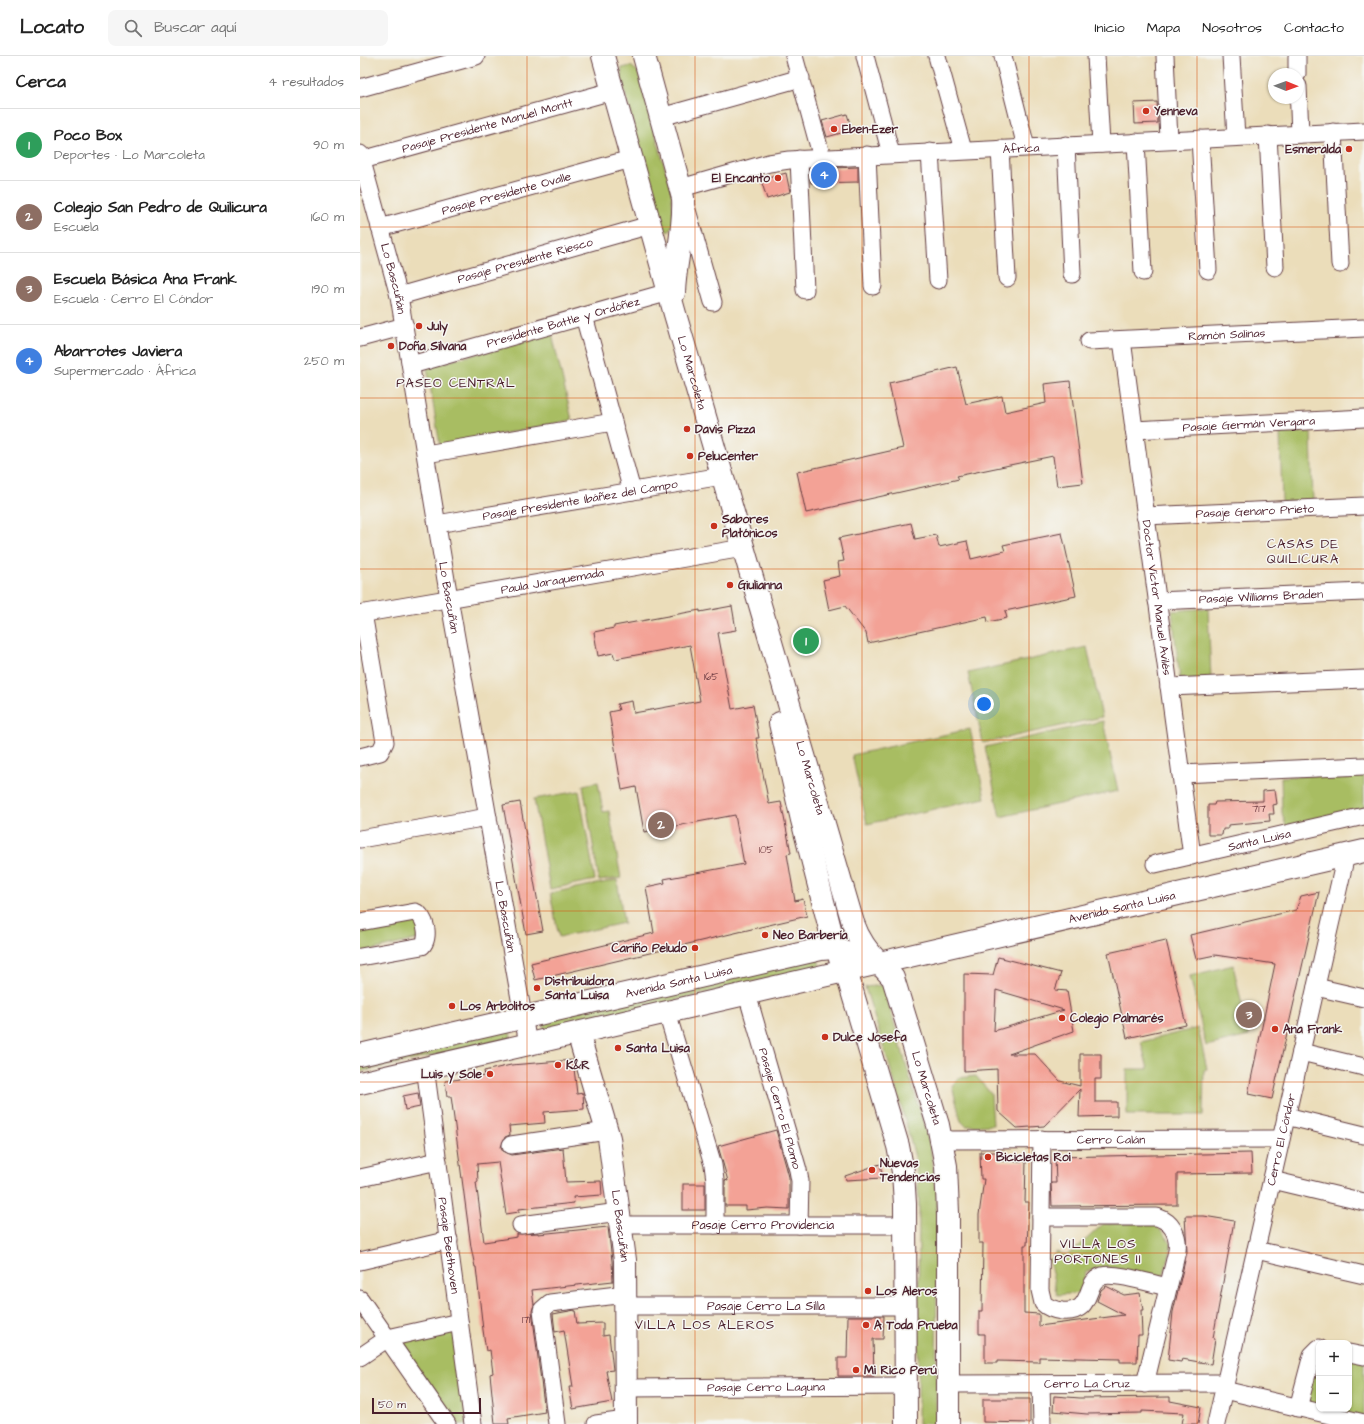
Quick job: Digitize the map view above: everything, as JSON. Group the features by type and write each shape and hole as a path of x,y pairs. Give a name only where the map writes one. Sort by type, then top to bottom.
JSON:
{"main road":[{"name":"Lo Marcoleta","path":"603,56 650,225 672,284 675,314 858,937 866,950 894,978 941,1140 948,1189 948,1424"},
{"name":"Lo Marcoleta","path":"644,56 682,193 683,222 672,284"},
{"name":"Lo Marcoleta","path":"776,661 774,685 781,727 802,820 835,948 846,971 901,1159 905,1188 906,1225 906,1424"},
{"name":"Avenida Santa Luisa","path":"360,1083 1355,853"},
{"name":"Avenida Santa Luisa","path":"360,1055 805,953 835,948 880,964"},
{"name":"Lo Bascuñán","path":"578,1033 611,1148 620,1219 625,1260 626,1422"}],"street":[{"path":"360,88 476,56"},
{"path":"794,56 822,158"},
{"path":"865,56 891,154"},
{"path":"937,56 963,150"},
{"path":"1003,56 1026,147"},
{"path":"1096,56 1101,144"},
{"path":"1165,56 1169,140"},
{"path":"1231,56 1236,137"},
{"path":"1297,56 1297,68"},
{"path":"661,117 801,78"},
{"name":"Pasaje Presidente Manuel Montt","path":"361,157 612,91"},
{"path":"1299,104 1300,134"},
{"name":"África","path":"682,193 770,163 799,159 1364,131"},
{"path":"1333,132 1340,264"},
{"path":"1268,135 1275,267"},
{"path":"1200,139 1208,270"},
{"path":"1136,142 1143,272"},
{"path":"1066,145 1072,274"},
{"path":"1000,148 1007,278"},
{"path":"930,152 938,280"},
{"path":"867,155 873,286"},
{"name":"Lo Bascuñán","path":"361,157 399,296 405,326 449,598 528,1044"},
{"name":"Pasaje Presidente Ovalle","path":"380,228 631,159"},
{"path":"799,159 805,290"},
{"name":"Lo Marcoleta","path":"682,193 713,302"},
{"name":"Pasaje Presidente Riesco","path":"399,296 650,225"},
{"path":"672,284 704,268"},
{"name":"Presidente Battle y Ordóñez","path":"411,365 584,316 672,284"},
{"path":"584,316 632,491"},
{"path":"360,338 405,326"},
{"name":"Ramón Salinas","path":"1089,342 1364,328"},
{"name":"Doctor Víctor Manuel Avilés","path":"1122,340 1192,856"},
{"name":"Pasaje Germán Vergara","path":"1134,430 1364,418"},
{"path":"426,454 613,422"},
{"name":"Pasaje Presidente Ibáñez del Campo","path":"437,524 722,476"},
{"name":"Pasaje Genaro Prieto","path":"1145,516 1364,506"},
{"name":"Paula Jaraquemada","path":"361,613 743,548"},
{"name":"Pasaje Williams Braden","path":"1157,601 1364,592"},
{"path":"360,757 377,754 383,750 385,738 361,613"},
{"path":"1169,687 1364,679"},
{"path":"1181,774 1364,766"},
{"name":"Santa Luisa","path":"1155,864 1364,816"},
{"path":"360,839 488,817"},
{"name":"Cerro El Cóndor","path":"1216,1424 1316,987 1355,853"},
{"path":"360,922 413,912 419,913 422,916 427,937 422,946 360,957"},
{"path":"1316,987 1364,998"},
{"name":"Pasaje Cerro El Plomo","path":"747,994 798,1170 800,1181 799,1225"},
{"path":"667,1013 713,1165 715,1188 714,1225"},
{"path":"1301,1052 1364,1067"},
{"name":"Pasaje Beethoven","path":"425,1067 473,1424"},
{"path":"1286,1116 1364,1135"},
{"path":"511,1145 607,1131"},
{"path":"1042,1139 1040,1290 1043,1303 1046,1306 1063,1311 1077,1309 1085,1303 1094,1280 1103,1276 1114,1276 1168,1288"},
{"name":"Cerro Calán","path":"941,1140 1281,1139"},
{"path":"360,1178 438,1161"},
{"path":"1272,1180 1364,1202"},
{"path":"1041,1217 1153,1217 1163,1220 1173,1228 1178,1239 1177,1251 1145,1384"},
{"name":"Pasaje Cerro Providencia","path":"521,1225 620,1219 714,1225 906,1225"},
{"path":"360,1261 449,1240"},
{"path":"1256,1250 1364,1275"},
{"path":"360,1299 447,1424"},
{"name":"Pasaje Cerro La Silla","path":"557,1424 542,1314 544,1307 550,1303 626,1300 906,1306"},
{"path":"360,1357 388,1338 459,1322"},
{"path":"1298,1408 1312,1355 1316,1351"},
{"path":"1352,1354 1364,1356"},
{"name":"Cerro La Cruz","path":"948,1384 1145,1384 1224,1387 1298,1408 1364,1423"},
{"path":"1041,1384 1042,1424"},
{"name":"Pasaje Cerro Laguna","path":"626,1388 906,1386"},
{"path":"596,1424 626,1422"}],"green space":[{"path":"631,66 638,72 671,189 674,222 669,232 661,228 621,77 622,68"},
{"path":"552,334 572,420 440,446 427,367"},
{"path":"1311,432 1313,501 1282,502 1280,433"},
{"path":"1208,608 1211,679 1180,680 1172,611"},
{"path":"1087,647 1102,717 983,743 968,673"},
{"path":"1103,721 1118,791 1000,817 985,747"},
{"path":"970,729 985,798 867,824 852,755"},
{"path":"1364,773 1364,809 1286,826 1282,813 1281,777"},
{"path":"598,782 603,812 609,811 621,878 599,881 583,785"},
{"path":"579,791 595,880 550,889 534,799"},
{"path":"617,880 624,923 559,937 550,893"},
{"path":"416,915 423,938 360,953 360,925"},
{"path":"817,955 820,966 545,1031 542,1019"},
{"path":"1233,965 1249,1036 1206,1046 1190,976"},
{"path":"883,985 930,1146 937,1194 936,1424 918,1424 919,1198 915,1157 894,1080 865,987"},
{"path":"509,1026 511,1038 360,1072 360,1060"},
{"path":"1198,1028 1207,1069 1204,1070 1203,1115 1127,1115 1127,1069 1148,1069 1141,1042"},
{"path":"976,1076 991,1094 993,1125 966,1126 961,1121 952,1086 958,1078"},
{"path":"1153,1223 1170,1242 1171,1247 1163,1276 1104,1267 1086,1272 1080,1293 1057,1295 1049,1260 1056,1252 1067,1255 1103,1224"},
{"path":"457,1327 467,1424 454,1424 398,1342"},
{"path":"1352,1359 1364,1361 1364,1417 1341,1412 1352,1412"},
{"path":"1316,1363 1316,1406 1310,1405 1306,1399"}],"building":[{"path":"1157,102 1158,123 1135,124 1134,103"},
{"path":"847,114 852,130 827,137 822,121"},
{"path":"858,167 858,182 811,183 810,169"},
{"path":"786,173 790,192 767,199 761,180"},
{"path":"957,367 966,404 1002,396 1005,412 1046,403 1044,384 1070,381 1083,483 1057,486 1053,456 957,476 959,479 806,513 797,472 903,448 889,383"},
{"path":"911,523 915,539 936,535 939,547 967,541 971,559 1005,551 1003,545 1062,533 1076,596 1005,611 1007,618 988,622 987,617 868,643 866,633 845,606 829,610 823,580 840,576 838,562 844,561 839,538"},
{"path":"732,606 736,630 718,633 732,709 753,705 759,738 756,738 769,804 781,802 791,853 787,854 795,901 803,899 807,916 535,980 531,963 654,933 646,887 665,883 664,879 744,864 735,815 644,832 636,787 622,790 609,712 619,710 617,704 632,701 634,713 700,701 690,645 615,659 613,653 598,656 594,632 614,628 614,626 700,610 700,612"},
{"path":"1275,790 1277,804 1273,805 1274,814 1269,814 1270,821 1228,825 1228,829 1223,829 1222,835 1208,835 1208,805 1214,805 1215,802 1263,801 1263,791"},
{"path":"520,802 543,931 526,934 503,805"},
{"name":"Ana Frank","path":"1319,892 1272,1099 1248,1094 1275,964 1215,955 1196,959 1190,935 1296,910 1301,896"},
{"path":"1166,940 1186,1025 1127,1038 1108,953"},
{"path":"998,957 1061,973 1055,990 1067,991 1074,1031 1009,1054 1035,1054 1060,1081 1080,1086 1080,1054 1101,1054 1101,1079 1095,1079 1095,1102 1117,1102 1117,1116 1079,1117 1080,1089 1044,1126 1017,1128 998,1111 997,1069 964,1071 964,974 993,975","holes":["996,990 1064,1010 994,1031"]},
{"path":"573,1060 577,1094 583,1093 584,1109 544,1112 545,1123 509,1126 510,1135 505,1137 501,1147 503,1151 512,1155 563,1148 566,1182 601,1181 602,1195 573,1197 574,1203 519,1209 519,1212 506,1214 498,1162 477,1164 478,1182 476,1182 484,1242 517,1237 517,1234 538,1234 608,1227 613,1281 532,1290 534,1305 532,1311 545,1412 508,1418 509,1424 495,1424 490,1374 493,1373 490,1350 486,1351 476,1267 471,1247 451,1096 447,1096 445,1081 485,1076 484,1071 511,1065"},
{"path":"418,1093 420,1107 405,1110 403,1096"},
{"path":"776,1130 789,1177 789,1209 768,1208 746,1210 746,1206 725,1206 725,1180 728,1181 718,1146"},
{"path":"980,1152 998,1152 998,1161 1026,1161 1025,1202 1029,1202 1027,1245 1024,1245 1024,1313 1039,1314 1039,1326 1124,1315 1097,1301 1101,1290 1106,1286 1124,1295 1140,1293 1143,1310 1141,1310 1142,1335 1138,1335 1137,1362 1120,1362 1120,1359 1039,1357 1039,1362 997,1361 997,1363 985,1363 985,1334 979,1334 979,1311 982,1311 983,1243 979,1243 979,1215 984,1179 981,1179"},
{"path":"1251,1153 1252,1173 1177,1174 1177,1205 1052,1206 1051,1183 1056,1183 1055,1157"},
{"name":"Nuevas Tendencias","path":"880,1164 883,1178 846,1180 845,1176"},
{"path":"683,1184 705,1184 705,1210 683,1210"},
{"path":"1185,1216 1204,1216 1234,1221 1213,1338 1215,1339 1211,1364 1182,1359 1181,1362 1168,1360 1173,1312 1187,1252"},
{"path":"575,1310 577,1324 603,1323 603,1336 609,1335 613,1370 606,1371 612,1402 573,1409 569,1387 573,1387 564,1330 555,1332 553,1314"},
{"path":"848,1316 884,1316 883,1339 873,1339 874,1376 838,1376 838,1358 847,1358"},
{"path":"1054,1396 1080,1398 1170,1397 1170,1401 1201,1407 1198,1424 1182,1424 1184,1413 1142,1411 1142,1413 1087,1414 1053,1411"},
{"path":"983,1399 1030,1399 1030,1423 983,1422"}],"place":[{"name":"Yenneva","path":"1146,111"},
{"name":"Eben-Ezer","path":"834,129"},
{"name":"Esmeralda","path":"1349,149"},
{"name":"Abarrotes Javiera","path":"824,175"},
{"name":"El Encanto","path":"778,178"},
{"name":"July","path":"419,326"},
{"name":"Doña Silvana","path":"391,346"},
{"name":"Davis Pizza","path":"687,429"},
{"name":"Pelucenter","path":"690,456"},
{"name":"Sabores Platónicos","path":"714,526"},
{"name":"Giulianna","path":"730,585"},
{"name":"Poco Box","path":"806,641"},
{"name":"Colegio San Pedro de Quilicura","path":"661,825"},
{"name":"Neo Barbería","path":"765,935"},
{"name":"Cariño Peludo","path":"695,948"},
{"name":"Distribuidora Santa Luisa","path":"537,988"},
{"name":"Los Arbolitos","path":"452,1006"},
{"name":"Escuela Básica Ana Frank","path":"1249,1015"},
{"name":"Colegio Palmarés","path":"1062,1018"},
{"name":"Ana Frank","path":"1275,1029"},
{"name":"Dulce Josefa","path":"825,1037"},
{"name":"Santa Luisa","path":"618,1048"},
{"name":"K&R","path":"558,1065"},
{"name":"Luis y Sole","path":"490,1074"},
{"name":"Bicicletas Roi","path":"988,1157"},
{"name":"Nuevas Tendencias","path":"872,1170"},
{"name":"Los Aleros","path":"868,1291"},
{"name":"A Toda Prueba","path":"866,1325"},
{"name":"Mi Rico Perú","path":"856,1370"}],"district":[{"name":"PASEO CENTRAL","path":"456,383"},
{"name":"CASAS DE QUILICURA","path":"1303,552"},
{"name":"VILLA LOS PORTONES II","path":"1098,1252"},
{"name":"VILLA LOS ALEROS","path":"705,1325"}]}
